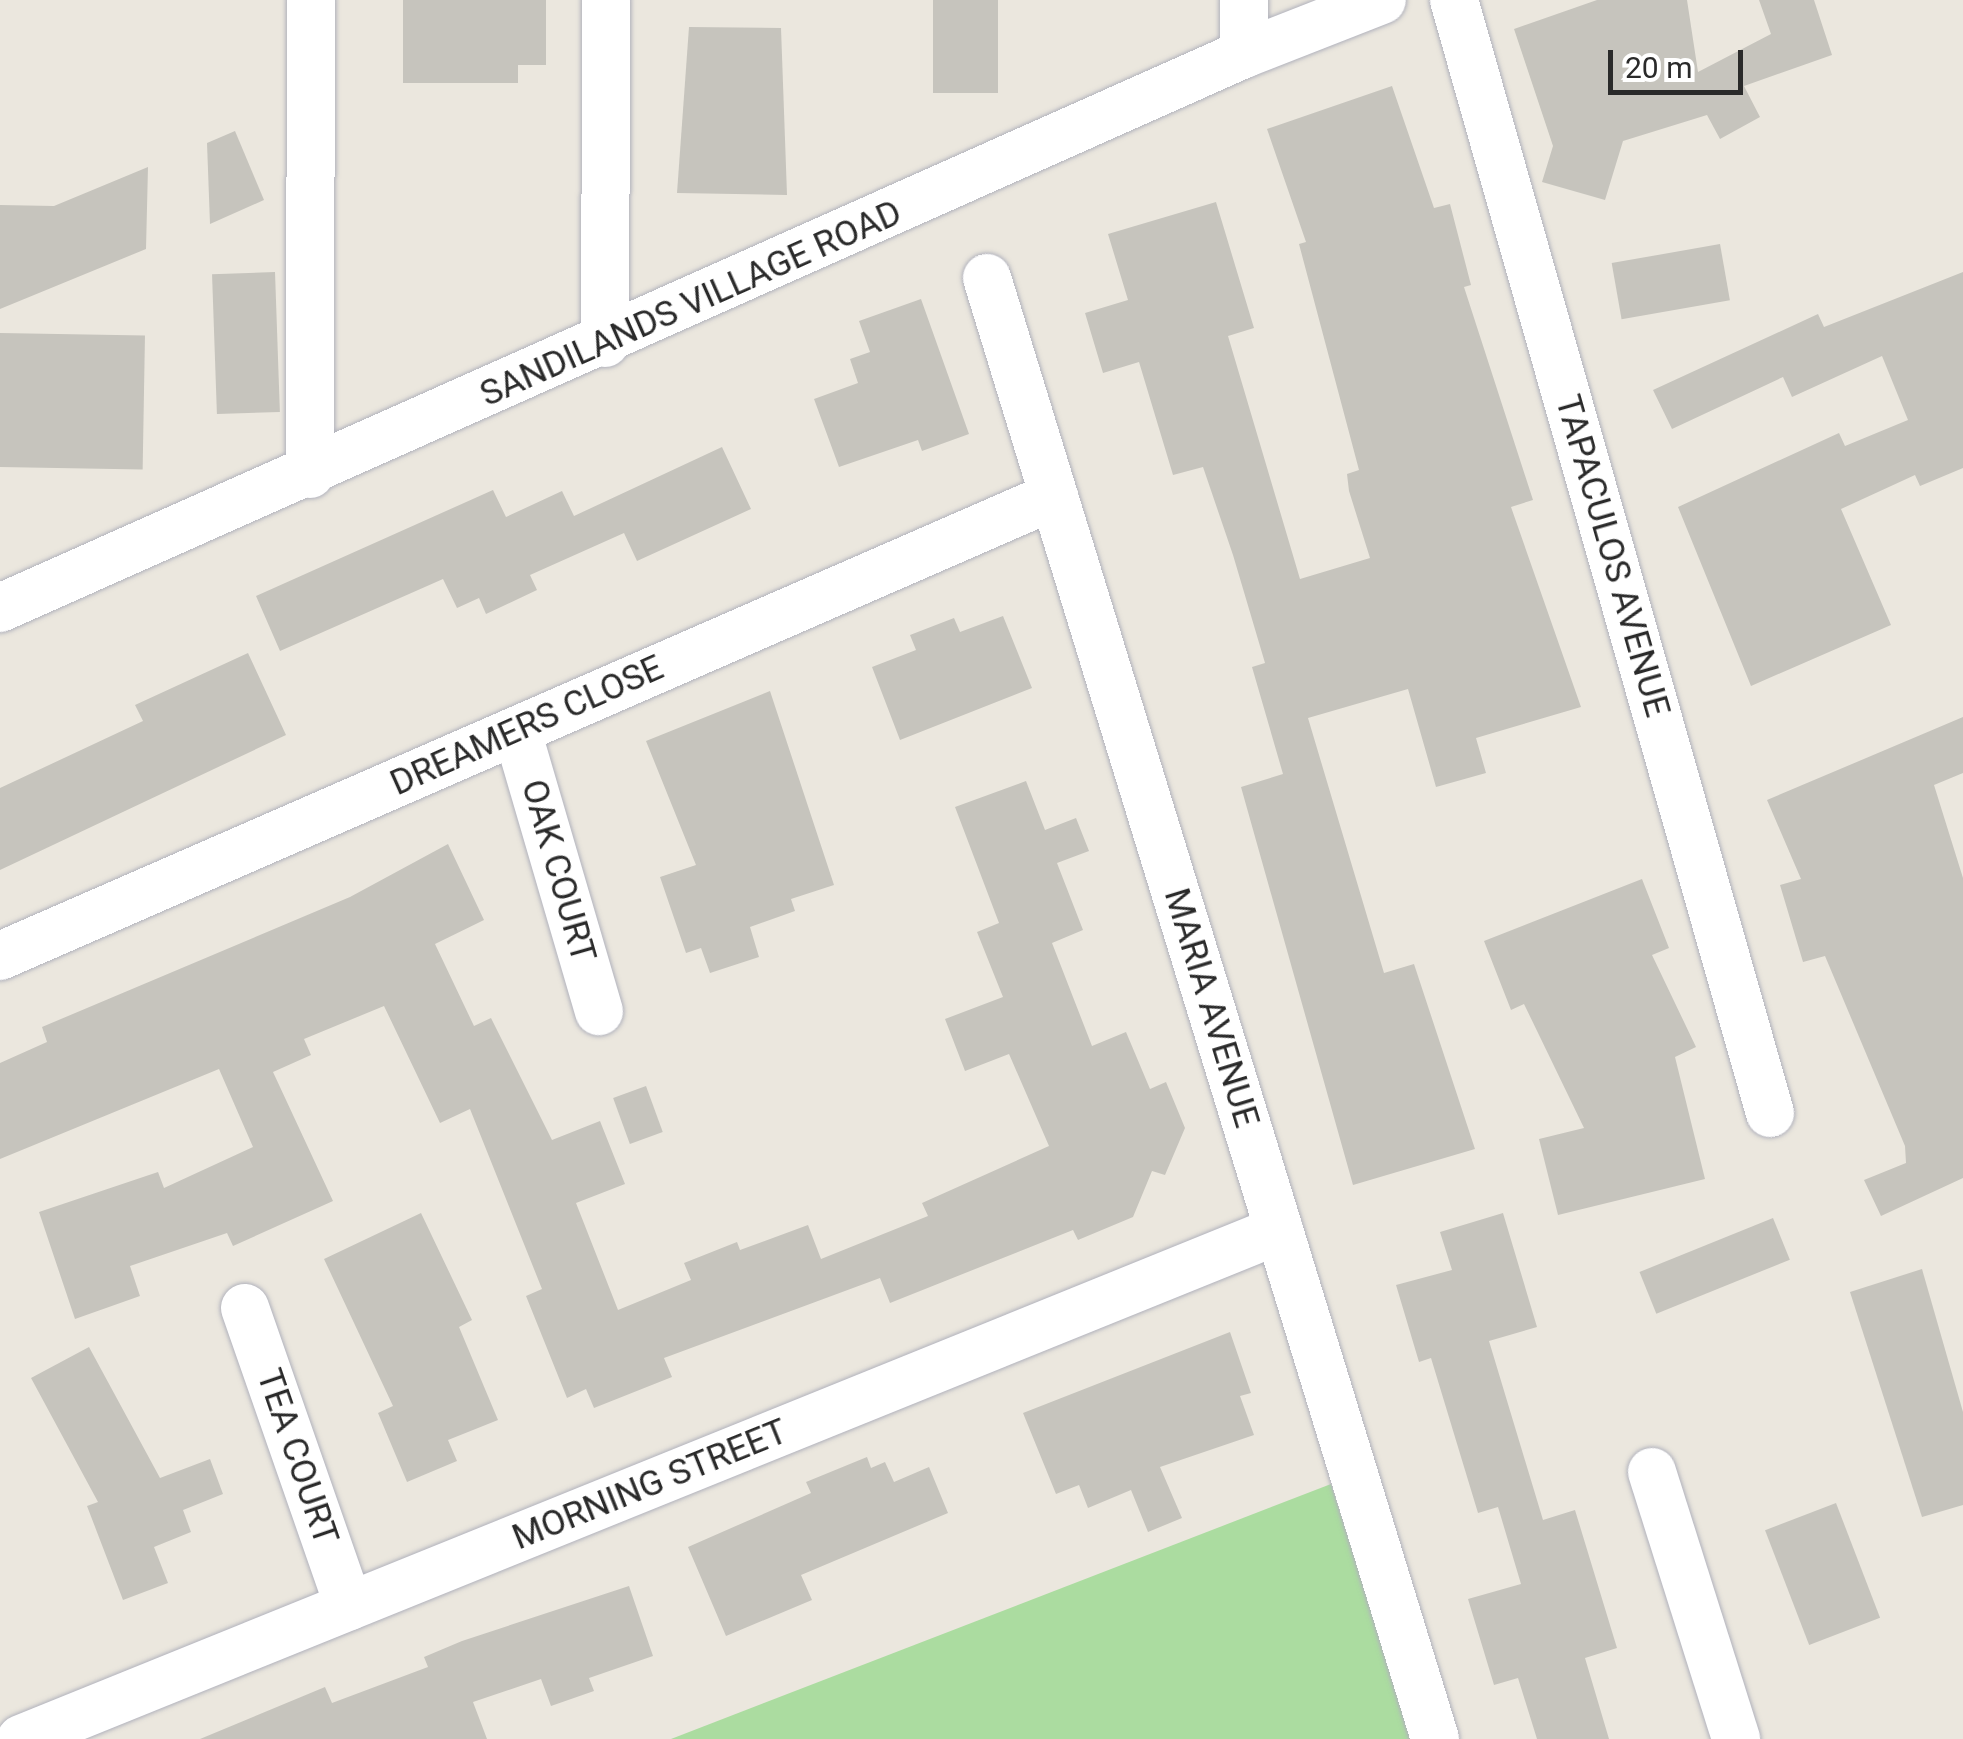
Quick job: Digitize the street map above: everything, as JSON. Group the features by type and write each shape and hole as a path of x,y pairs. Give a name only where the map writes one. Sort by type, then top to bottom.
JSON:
{"street":[{"path":"310,474 311,0"},
{"path":"605,343 606,0"},
{"path":"1244,0 1244,54"},
{"name":"SANDILANDS VILLAGE ROAD","path":"0,608 605,343 1244,54 1382,0"},
{"name":"TAPACULOS AVENUE","path":"1454,0 1770,1113"},
{"name":"MARIA AVENUE","path":"987,278 1435,1739"},
{"name":"DREAMERS CLOSE","path":"0,956 1054,496"},
{"name":"OAK COURT","path":"517,731 599,1011"},
{"name":"MORNING STREET","path":"21,1739 1279,1230"},
{"name":"TEA COURT","path":"245,1308 349,1606"},
{"path":"1652,1472 1736,1739"}],"green space":[{"path":"1331,1484 1413,1739 671,1739"}],"building":[{"path":"403,0 546,0 546,65 518,65 518,83 403,83"},
{"path":"933,0 998,0 998,93 933,93"},
{"path":"1597,0 1687,0 1698,72 1771,34 1759,0 1814,0 1832,55 1744,86 1760,117 1720,139 1707,115 1623,141 1605,200 1542,182 1553,146 1514,29"},
{"path":"689,27 781,28 787,195 677,193"},
{"path":"1392,86 1434,208 1450,204 1471,285 1464,287 1533,500 1511,507 1581,707 1476,738 1486,773 1436,787 1408,689 1308,718 1384,973 1414,964 1475,1149 1353,1185 1241,787 1283,774 1252,667 1265,663 1233,555 1203,467 1173,475 1139,362 1103,373 1085,313 1128,300 1108,234 1216,202 1254,328 1228,336 1300,579 1370,558 1349,491 1347,474 1359,470 1299,244 1306,242 1267,129"},
{"path":"235,131 264,200 210,224 207,143"},
{"path":"148,167 146,249 0,309 0,205 54,206"},
{"path":"1720,244 1730,300 1622,319 1612,263"},
{"path":"275,272 280,412 217,414 212,274"},
{"path":"1963,272 1963,468 1920,486 1915,475 1841,509 1891,625 1751,686 1678,507 1839,433 1845,446 1908,420 1882,356 1792,397 1783,377 1672,429 1653,390 1818,314 1824,327"},
{"path":"921,299 969,434 922,451 918,440 839,467 814,399 858,383 850,359 870,352 859,321"},
{"path":"0,333 145,336 143,470 0,467"},
{"path":"722,447 751,509 637,561 624,533 530,575 537,590 486,614 479,598 457,608 443,579 280,651 256,596 493,490 506,517 562,491 574,516"},
{"path":"1003,616 1032,688 900,740 872,667 916,650 910,635 954,618 960,632"},
{"path":"248,653 286,735 0,870 0,788 143,721 135,705"},
{"path":"770,691 834,885 791,899 795,911 750,927 759,957 710,973 701,948 686,953 660,877 696,865 646,741"},
{"path":"1963,717 1963,773 1934,785 1963,878 1963,1178 1881,1216 1864,1180 1906,1163 1905,1146 1825,956 1803,962 1780,885 1801,879 1767,800"},
{"path":"1026,781 1045,830 1076,818 1089,851 1057,863 1083,930 1052,943 1092,1046 1126,1032 1150,1089 1166,1082 1185,1128 1165,1175 1152,1171 1133,1217 1078,1240 1073,1230 890,1303 880,1278 664,1358 672,1377 594,1408 586,1389 567,1398 526,1296 542,1289 470,1109 440,1123 384,1006 304,1039 311,1055 273,1072 333,1201 233,1246 227,1233 130,1266 140,1296 75,1319 39,1212 158,1172 164,1188 253,1147 219,1069 0,1159 0,1063 47,1042 42,1027 350,897 448,844 484,920 435,944 474,1026 491,1018 552,1140 600,1121 625,1184 576,1203 618,1310 691,1280 684,1263 737,1242 740,1250 808,1225 821,1259 928,1216 922,1203 1049,1146 1009,1054 965,1071 945,1019 1003,997 977,932 999,923 955,807"},
{"path":"1642,879 1669,948 1652,955 1696,1047 1675,1057 1705,1179 1558,1215 1539,1139 1584,1128 1524,1004 1511,1010 1484,941"},
{"path":"646,1086 663,1132 630,1144 613,1098"},
{"path":"421,1213 472,1320 459,1327 498,1420 448,1440 457,1461 407,1482 378,1413 393,1406 324,1259"},
{"path":"1503,1213 1537,1327 1489,1341 1543,1520 1575,1510 1617,1648 1585,1658 1609,1739 1537,1739 1518,1678 1494,1685 1468,1599 1521,1584 1498,1507 1478,1513 1431,1358 1419,1362 1396,1285 1452,1270 1440,1232"},
{"path":"1773,1218 1790,1260 1656,1314 1639,1272"},
{"path":"1922,1269 1963,1412 1963,1505 1922,1517 1850,1292"},
{"path":"1230,1332 1251,1393 1240,1396 1254,1435 1160,1467 1182,1518 1148,1532 1131,1490 1088,1508 1079,1485 1056,1494 1023,1413"},
{"path":"89,1347 160,1478 210,1459 223,1494 183,1510 191,1532 154,1547 168,1583 123,1600 87,1506 98,1502 31,1378"},
{"path":"867,1457 871,1468 885,1462 894,1482 929,1467 948,1513 801,1575 812,1600 726,1636 688,1547 811,1493 806,1482"},
{"path":"1836,1503 1880,1618 1809,1645 1765,1530"},
{"path":"629,1586 653,1656 589,1678 594,1691 551,1706 541,1679 473,1702 487,1739 200,1739 325,1687 332,1703 428,1667 424,1657 462,1641"}]}
